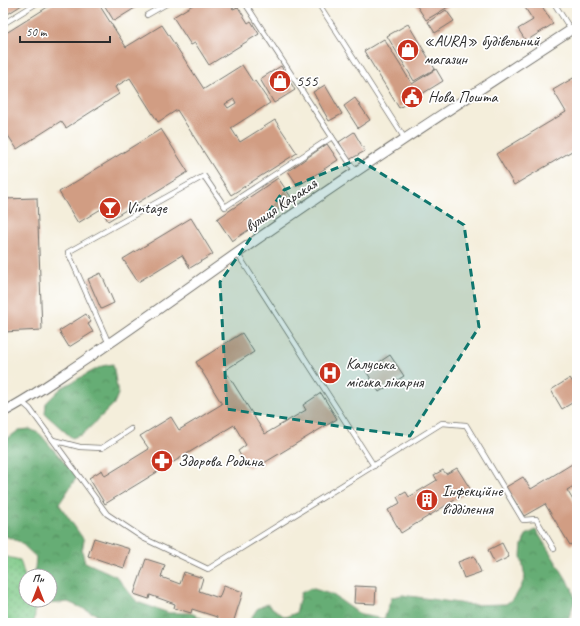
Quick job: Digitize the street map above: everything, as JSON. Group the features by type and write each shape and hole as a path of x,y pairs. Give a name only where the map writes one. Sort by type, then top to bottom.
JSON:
{"street":[{"name":"вулиця Каракая","path":"3,412 22,402 109,344 237,253 356,172 574,28"}],"lane":[{"path":"3,24 37,3"},
{"path":"148,16 168,3"},
{"path":"245,3 356,172"},
{"path":"324,3 320,6 405,139"},
{"path":"554,3 574,28"},
{"path":"109,344 68,252 204,176 225,207 332,137"},
{"path":"237,253 374,466"},
{"path":"22,402 30,409 107,514 143,538 208,569 442,423 466,425 523,520 536,519 554,549"},
{"path":"53,440 80,447 102,448 131,429"}],"highlighted area":[{"path":"358,159 464,225 479,327 410,436 227,409 220,282 284,190"}],"green space":[{"path":"113,364 118,394 114,404 83,434 72,438 45,414 46,403 61,388 102,366"},
{"path":"30,429 40,434 77,477 59,504 84,540 82,551 85,562 116,576 137,602 169,613 191,613 211,623 99,623 98,615 68,602 58,603 58,568 35,568 36,557 20,542 3,535 3,442 19,430"},
{"path":"536,530 572,588 575,600 568,620 563,623 248,623 257,609 267,604 285,617 296,613 301,593 311,588 333,595 361,615 384,619 392,597 403,595 472,605 506,604 515,597 521,587 525,577 521,556 522,545 526,535"},
{"path":"3,556 20,560 22,568 18,568 18,608 34,608 35,612 34,623 3,623"}],"building":[{"path":"3,3 25,3 3,17"},
{"path":"54,3 98,3 126,47 162,25 204,89 242,65 253,82 255,81 270,103 231,128 240,142 275,120 297,153 231,195 177,110 158,122 130,78 115,87 119,94 66,128 61,121 17,149 3,128 3,35","holes":["234,99 236,103 228,108 225,104"]},
{"path":"103,3 143,3 114,21"},
{"path":"196,3 229,3 233,9 238,7 248,23 251,21 259,34 209,65 195,43 191,45 173,17"},
{"path":"415,3 446,3 448,7 426,20"},
{"path":"522,3 540,3 553,24 526,41 518,29 533,20"},
{"path":"446,10 454,21 435,33 428,22"},
{"path":"408,24 435,69 414,81 387,36"},
{"path":"384,39 412,84 436,69 443,81 399,108 364,51"},
{"path":"281,66 295,90 274,103 260,79"},
{"path":"575,77 577,80 577,148 514,185 496,154 566,112 553,90"},
{"path":"325,85 342,114 329,121 313,92"},
{"path":"355,98 370,120 358,128 344,106"},
{"path":"161,129 188,172 108,221 101,209 78,223 59,192"},
{"path":"354,132 365,151 349,160 339,142"},
{"path":"327,144 338,160 298,186 288,171"},
{"path":"278,178 293,200 232,241 217,219"},
{"path":"37,198 42,330 3,332 3,199"},
{"path":"191,218 213,254 190,268 182,255 138,282 123,259"},
{"path":"101,273 114,303 101,309 88,279"},
{"path":"86,314 91,322 88,324 93,332 69,347 59,331"},
{"path":"242,333 254,352 225,370 265,434 306,410 303,405 321,393 337,419 259,466 257,463 248,468 238,451 246,445 234,425 105,504 89,478 102,470 105,476 149,449 140,436 171,417 179,430 222,404 196,362"},
{"path":"390,355 404,376 379,392 366,371"},
{"path":"570,378 577,389 577,400 562,409 551,390"},
{"path":"577,461 577,484 567,490 577,507 577,541 570,545 545,504 524,516 506,487 523,477 531,489"},
{"name":"Інфекційне відділення","path":"457,468 471,490 401,533 388,510 400,503 397,497 406,492 409,497 437,480 434,475 443,470 446,474"},
{"path":"94,538 130,549 124,568 88,556"},
{"path":"502,543 509,557 495,564 488,550"},
{"path":"474,556 481,572 464,578 458,562"},
{"path":"146,559 165,565 161,577 180,584 184,572 203,578 199,591 219,598 224,585 243,592 233,623 219,623 216,622 217,617 192,609 191,613 174,608 175,604 150,595 149,599 134,594"},
{"path":"355,586 376,587 375,604 354,603"}],"place":[{"name":"«AURA» будівельний магазин","path":"408,50"},
{"name":"555","path":"280,81"},
{"name":"Нова Пошта","path":"412,97"},
{"name":"Vintage","path":"110,208"},
{"name":"Калуська міська лікарня","path":"330,373"},
{"name":"Здорова Родина","path":"162,461"},
{"name":"Інфекційне відділення","path":"427,500"}]}
